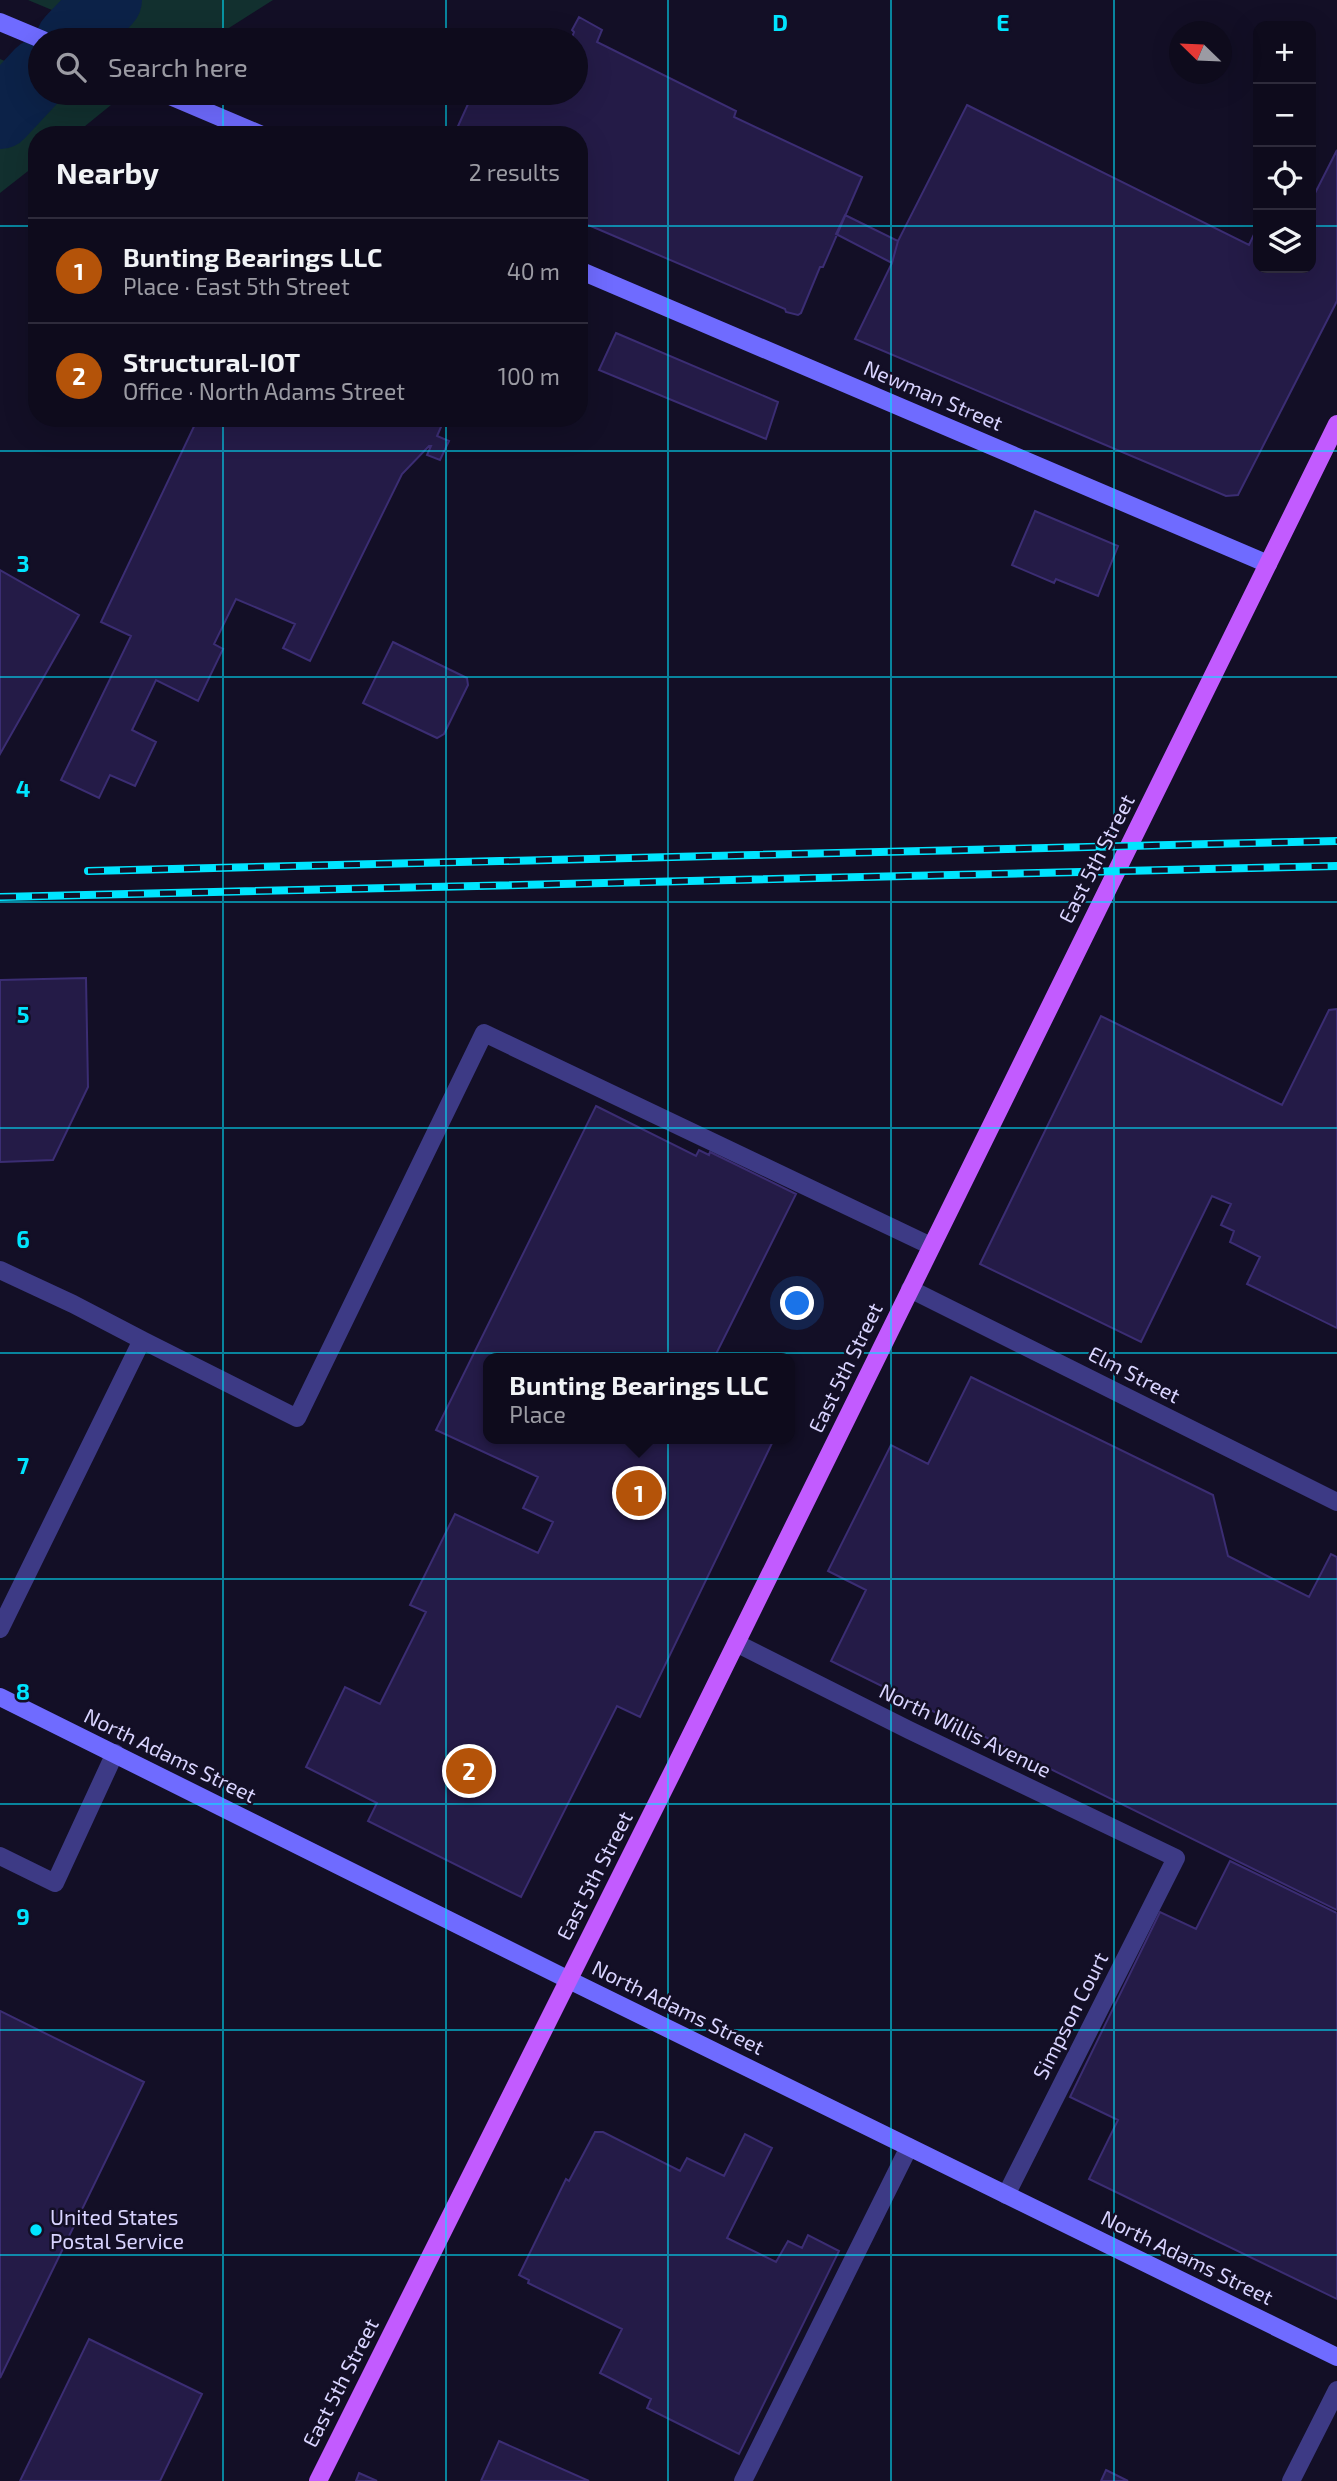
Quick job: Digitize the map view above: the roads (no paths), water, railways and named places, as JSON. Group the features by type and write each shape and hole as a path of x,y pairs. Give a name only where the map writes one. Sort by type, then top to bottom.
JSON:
{"main road":[{"path":"0,22 28,34"},
{"path":"191,105 241,126"},
{"name":"Newman Street","path":"588,274 1268,564"},
{"name":"East 5th Street","path":"318,2481 736,1643 1337,424"},
{"name":"North Adams Street","path":"0,1697 1337,2357"}],"street":[{"path":"0,1270 73,1304 297,1418 484,1033 932,1246"},
{"name":"Elm Street","path":"911,1289 1337,1502"},
{"path":"0,1629 142,1340"},
{"name":"North Willis Avenue","path":"736,1643 909,1730 1176,1857"},
{"path":"0,1856 55,1883 115,1753"},
{"name":"Simpson Court","path":"1006,2195 1176,1857"},
{"path":"743,2481 909,2147"},
{"path":"1291,2481 1337,2390"}],"waterway":[{"path":"81,28 108,0"},
{"path":"0,115 28,85"}],"railway":[{"path":"88,871 1337,841"},
{"path":"0,897 1337,866"}],"place":[{"name":"Bunting Bearings LLC","path":"639,1493"},
{"name":"Structural-IOT","path":"469,1771"},
{"name":"United States Postal Service","path":"36,2230"}]}
